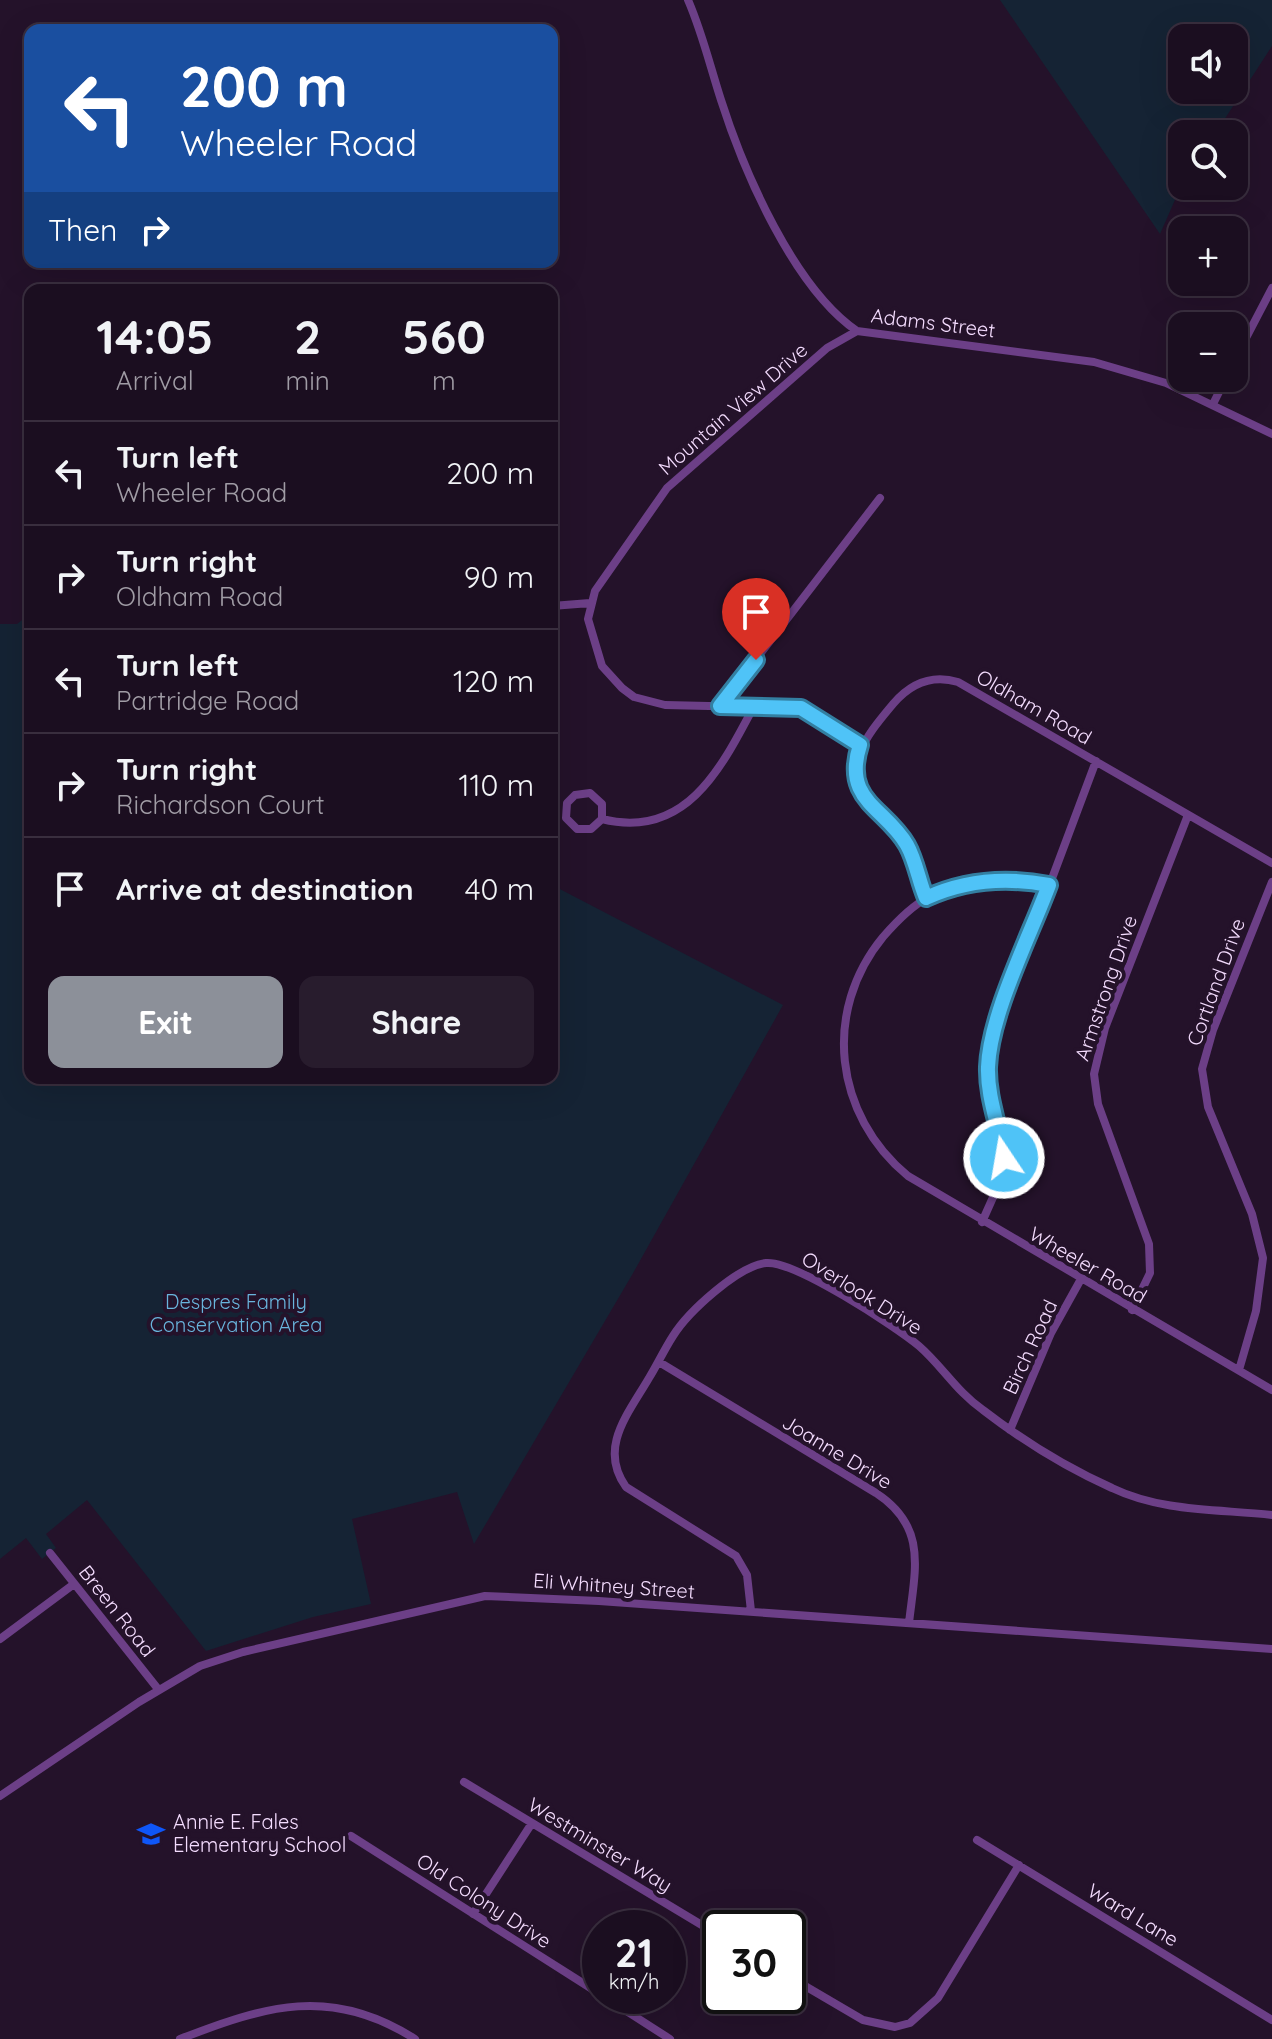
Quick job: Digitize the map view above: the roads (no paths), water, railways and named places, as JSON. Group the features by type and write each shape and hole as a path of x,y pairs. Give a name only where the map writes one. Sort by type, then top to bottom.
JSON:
{"street":[{"name":"Adams Street","path":"688,0 752,178 802,272 834,315 857,331 1094,362 1153,378 1272,434"},
{"path":"1248,334 1272,288"},
{"name":"Mountain View Drive","path":"590,603 620,551 667,488 827,348 857,331"},
{"path":"1213,404 1219,392"},
{"path":"720,706 880,498"},
{"path":"558,606 590,603 588,619 602,666 622,688 647,702 801,708 860,745 856,769 858,784 870,806 908,845 926,898"},
{"name":"Oldham Road","path":"860,745 907,690 930,679 944,678 965,686 1272,863"},
{"path":"602,819 602,804 590,793 575,795 566,807 568,822 580,830 591,829 602,819 647,823 685,807 719,765 754,706"},
{"path":"982,1222 1003,1175 1004,1158 990,1089 990,1052 1000,1016 1096,761"},
{"name":"Armstrong Drive","path":"1132,1310 1150,1273 1149,1244 1098,1104 1094,1074 1105,1028 1188,815"},
{"name":"Wheeler Road","path":"1049,885 998,880 950,889 926,898 891,928 856,980 842,1044 846,1082 859,1117 881,1151 908,1176 1272,1390"},
{"name":"Cortland Drive","path":"1239,1370 1260,1291 1262,1250 1252,1214 1208,1107 1202,1069 1213,1030 1272,882"},
{"name":"Overlook Drive","path":"751,1611 747,1575 736,1556 626,1487 617,1474 612,1453 615,1438 673,1336 698,1307 753,1266 777,1263 789,1266 907,1337 960,1392 1010,1430 1109,1487 1148,1503 1272,1515"},
{"name":"Birch Road","path":"1010,1430 1051,1333 1081,1279"},
{"name":"Joanne Drive","path":"659,1362 876,1493 901,1513 909,1526 915,1559 909,1623"},
{"name":"Breen Road","path":"50,1553 158,1689"},
{"path":"0,1639 74,1584"},
{"name":"Eli Whitney Street","path":"0,1796 158,1689 220,1658 485,1596 751,1611 1272,1649"},
{"name":"Westminster Way","path":"464,1782 702,1925"},
{"path":"473,1914 532,1823"},
{"name":"Old Colony Drive","path":"351,1836 582,1982"},
{"name":"Ward Lane","path":"977,1840 1272,2020"},
{"path":"806,1987 863,2020 895,2027 910,2023 938,1998 1019,1865"},
{"path":"180,2039 242,2014 303,2005 363,2014 415,2039"},
{"name":"Old Colony Drive","path":"631,2014 670,2039"}],"place":[{"name":"Annie E. Fales Elementary School","path":"151,1834"}],"park label":[{"name":"Despres Family Conservation Area","path":"236,1314"}]}
